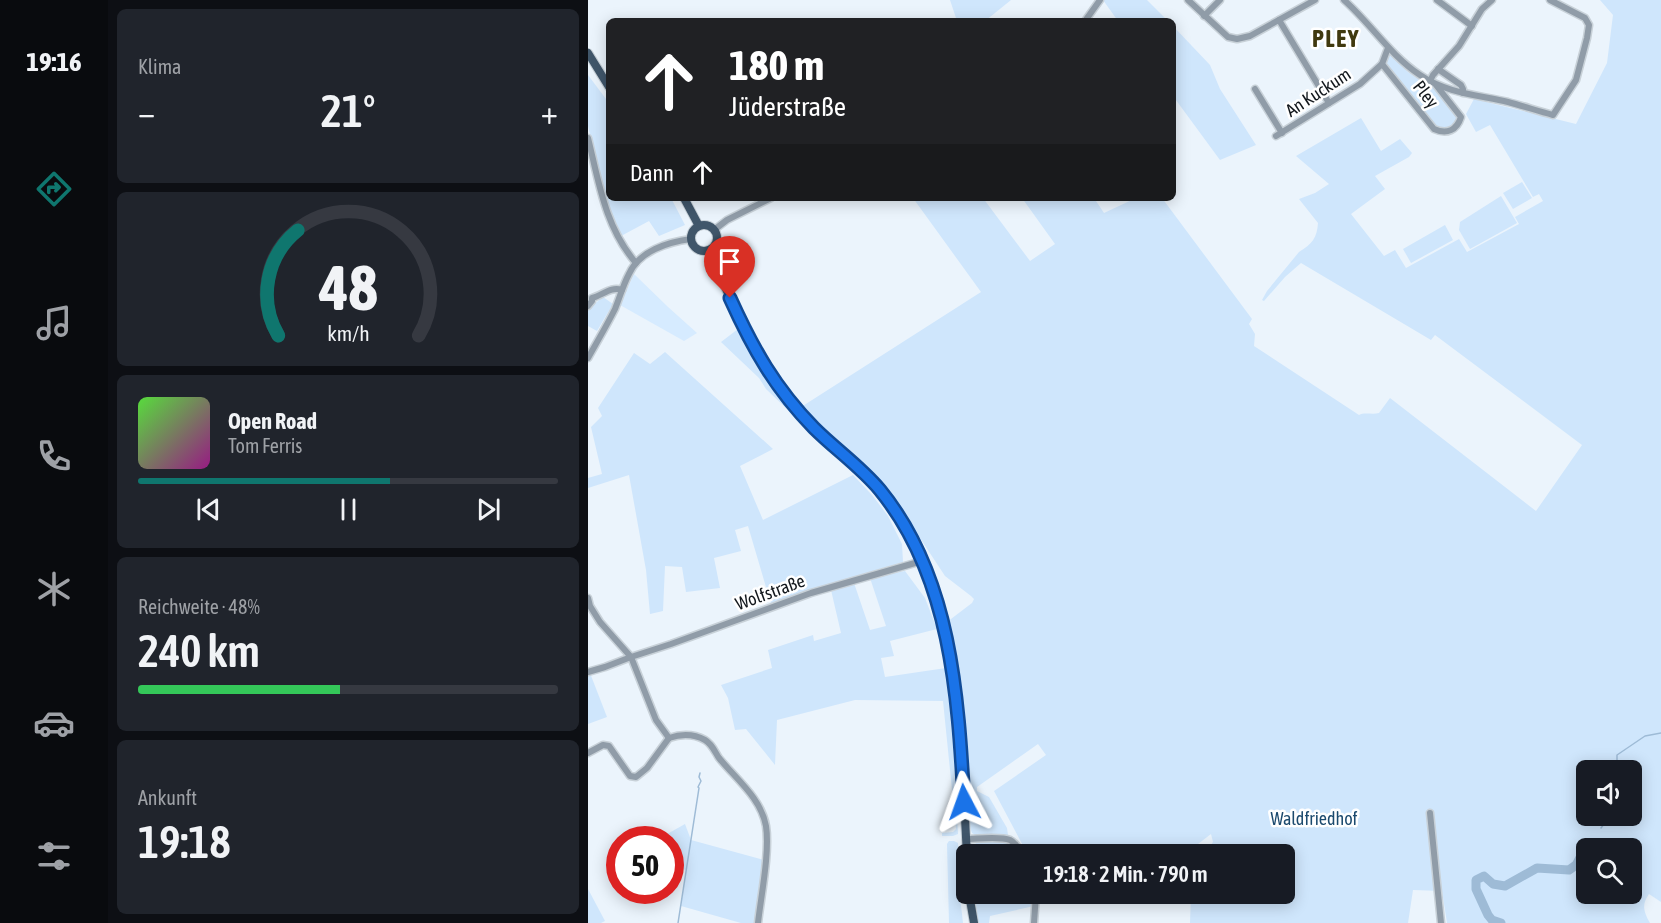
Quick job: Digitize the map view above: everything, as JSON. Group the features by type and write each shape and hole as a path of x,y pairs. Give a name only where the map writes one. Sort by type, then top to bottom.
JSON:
{"main road":[{"path":"588,53 606,82"},
{"path":"686,201 699,226"},
{"path":"707,225 714,230 716,241 712,248 701,250 694,246 691,239 693,232 699,226 707,225"},
{"path":"709,250 753,345 771,377 796,410 879,488 902,521 922,561 943,624 953,670 966,844"},
{"path":"971,904 974,923"}],"street":[{"path":"1087,18 1100,0"},
{"path":"1188,0 1228,37 1237,39 1250,36 1315,0"},
{"path":"1204,16 1220,0"},
{"path":"1437,0 1472,26"},
{"path":"1433,83 1438,69 1459,46 1482,9 1492,0"},
{"name":"Pley","path":"1347,2 1388,48 1410,68 1433,83 1553,115 1576,80 1589,25 1585,18 1550,0"},
{"path":"1279,20 1329,103"},
{"name":"An Kuckum","path":"1255,89 1279,135 1360,84 1382,64 1388,48"},
{"name":"Pley","path":"1382,64 1434,129 1446,132 1453,130 1458,126 1461,117 1433,83"},
{"name":"Pley","path":"1438,69 1461,85 1463,89 1449,101"},
{"path":"588,138 608,216 618,237 636,263"},
{"path":"714,230 727,220 765,201"},
{"path":"588,358 636,263 666,245 691,239"},
{"path":"588,306 592,302 590,298 613,289 622,290"},
{"name":"Wolfstraße","path":"588,672 605,668 811,593 922,561"},
{"path":"588,598 600,622 631,657 656,720 669,738"},
{"path":"588,753 603,745 609,746 630,776 636,777 647,768 669,738 678,735 692,735 709,742 758,804 764,817 766,837 758,923"},
{"path":"1430,813 1441,923"},
{"path":"966,839 1005,838 1015,844"},
{"path":"1034,923 1035,904"}],"shaded area":[{"path":"634,274 697,333 684,341 620,305"}],"green space":[{"path":"950,0 1011,0 989,18 956,18"},
{"path":"1103,0 1147,0 1165,18 1116,18"},
{"name":"Waldfriedhof","path":"1600,0 1661,0 1661,902 1649,894 1646,898 1644,908 1650,923 1447,923 1442,891 1413,890 1408,923 1190,923 1191,904 1295,904 1295,844 1212,844 1211,834 1198,844 1022,844 994,791 1046,755 1038,744 977,787 977,791 989,797 1007,828 1008,835 977,836 972,833 965,732 959,712 947,622 974,599 945,576 916,532 881,486 798,409 981,292 915,201 985,201 1030,261 1055,244 1024,201 1096,201 1104,213 1130,201 1164,201 1252,319 1249,324 1255,334 1254,346 1359,415 1379,413 1390,398 1536,511 1582,445 1435,335 1431,340 1301,263 1264,301 1262,300 1299,252 1315,237 1318,223 1299,199 1329,184 1296,156 1361,118 1381,151 1400,139 1412,153 1409,157 1375,176 1385,189 1351,214 1384,256 1395,250 1406,268 1459,239 1467,252 1519,224 1515,217 1543,201 1539,194 1533,197 1490,125 1476,132 1466,114 1474,99 1576,124 1607,63 1613,15"},
{"path":"1176,29 1210,65 1220,89 1256,145 1220,160 1176,100"},
{"path":"1390,55 1408,72 1436,89 1457,115 1457,121 1452,128 1440,129 1435,126 1385,64"},
{"path":"588,75 606,99 606,201 605,198 588,126"},
{"path":"1522,182 1532,198 1513,209 1503,193"},
{"path":"1501,196 1517,223 1470,249 1459,230 1460,222"},
{"path":"606,201 673,201 685,225 659,236 649,221 621,236"},
{"path":"1445,225 1453,240 1411,263 1403,249"},
{"path":"603,297 613,304 597,331 588,326 588,309"},
{"path":"738,329 763,372 792,411 790,412 766,389 759,378 721,342"},
{"path":"665,352 773,449 740,466 763,520 853,475 888,516 902,544 903,562 771,604 748,526 735,530 741,551 714,558 720,588 686,592 682,567 665,566 663,611 650,614 646,570 629,475 588,488 588,478 602,474 591,427 602,416 598,408 634,353 650,364"},
{"path":"905,571 925,598 937,629 890,641 894,656 881,658 885,677 946,668 958,834 953,836 942,836 942,833 953,832 956,829 943,701 855,700 777,720 775,765 746,729 735,730 728,698 721,685 772,668 768,650 813,635 814,641 841,633 831,590 854,583 870,630 886,626 870,578"},
{"path":"590,673 607,717 588,724 588,674"},
{"path":"685,824 691,840 764,860 756,923 741,923 681,906 684,904 686,870 684,869 684,826 681,826"},
{"path":"949,841 958,843 956,844 956,904 961,904 963,923 949,923 947,844"},
{"path":"980,841 1012,844 975,844"},
{"path":"588,889 605,921 601,923 588,923"},
{"path":"976,904 1034,904 1034,906 990,916 989,923 978,923"}],"waterway":[{"path":"1617,760 1617,755 1645,736 1661,733"},
{"path":"678,923 698,787 701,781 700,773"},
{"path":"1501,923 1492,920 1488,915 1476,889 1476,880 1484,876 1493,884 1505,886 1537,868 1569,870 1576,865"}],"district":[{"name":"PLEY","path":"1336,38"}],"route":[{"path":"730,298 771,377 796,410 879,488 902,521 922,561 943,624 953,670 964,802"}]}
